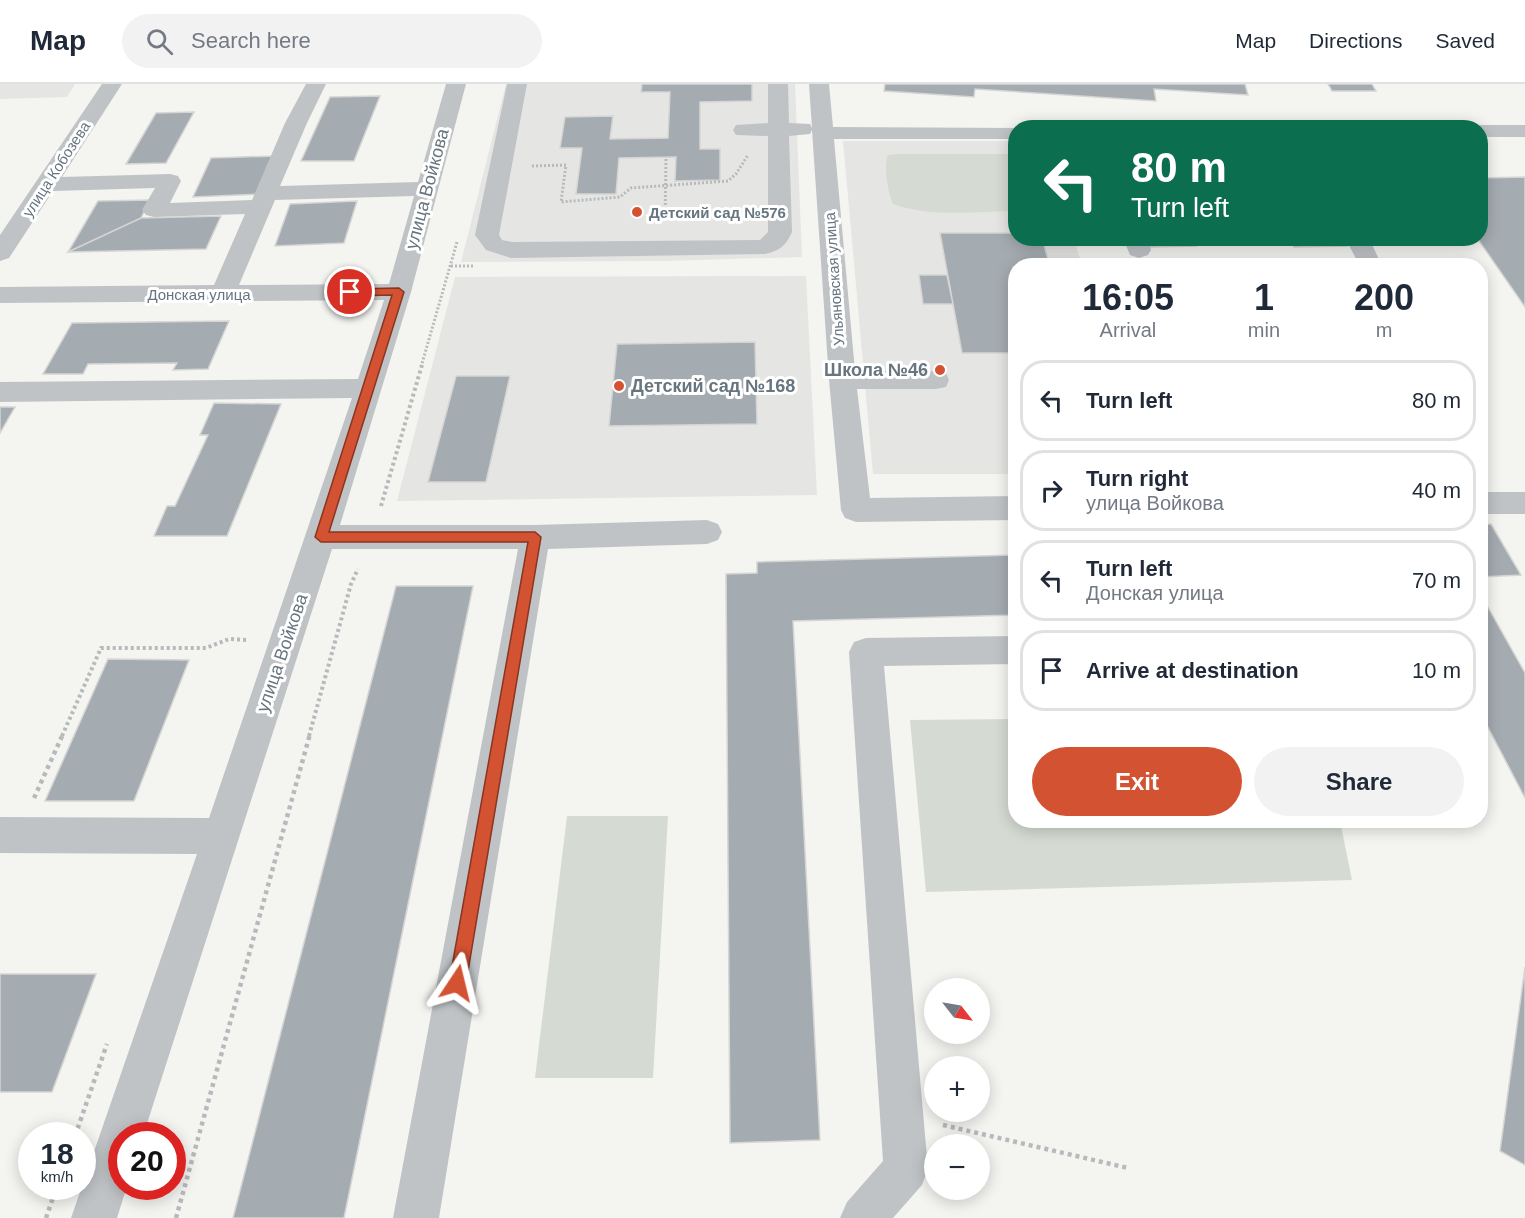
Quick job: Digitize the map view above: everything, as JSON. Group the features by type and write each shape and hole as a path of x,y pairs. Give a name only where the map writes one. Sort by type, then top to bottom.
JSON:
{"street":[{"name":"улица Кобозева","path":"0,254 112,84"},
{"path":"223,294 296,123 316,84"},
{"name":"улица Войкова","path":"94,1218 321,537 399,292 456,84"},
{"path":"518,84 486,235 494,244 511,250 765,248 776,241 780,231 775,129 778,84"},
{"name":"Ульяновская улица","path":"819,84 842,380 856,510 1008,508"},
{"path":"744,130 1008,133"},
{"path":"1488,131 1525,131"},
{"path":"45,184 170,181 154,210 428,189"},
{"name":"Донская улица","path":"0,295 399,292"},
{"path":"842,380 936,380"},
{"path":"0,392 368,388"},
{"path":"1488,503 1525,504"},
{"path":"321,537 535,537 707,532"},
{"path":"416,1218 535,537"},
{"path":"863,1218 906,1169 866,652 1008,650"},
{"path":"9,835 220,836"}],"path":[{"path":"500,168 566,165 561,202 620,197 631,188 728,181 775,129"},
{"path":"665,248 666,157"},
{"path":"176,1218 351,584 373,537 460,233"},
{"path":"9,835 101,648 206,648 229,639 249,640"},
{"path":"902,1115 1128,1168"},
{"path":"46,1218 52,1200"}],"shaded area":[{"path":"0,84 75,84 67,97 0,99"},
{"name":"Детский сад №576","path":"506,84 795,84 802,257 665,261 461,262"},
{"name":"Школа №46","path":"843,141 1008,141 1008,246 1076,246 1080,258 1008,258 1008,474 873,474"},
{"path":"1008,154 1008,211 938,212 893,204 886,173 888,155"},
{"name":"Детский сад №168","path":"806,276 817,495 397,501 455,277"},
{"path":"1008,719 1008,828 1341,828 1352,880 926,892 910,720"},
{"path":"567,816 668,816 653,1078 535,1078"}],"building":[{"path":"642,84 752,84 752,101 700,102 700,149 720,149 720,180 675,181 676,157 619,158 616,194 576,194 582,148 560,148 565,117 613,116 610,139 668,138 670,92 641,92"},
{"path":"885,84 1245,84 1248,95 1154,89 1156,101 975,89 974,97 884,91"},
{"path":"1328,84 1372,84 1376,91 1332,91"},
{"path":"380,96 354,161 301,161 330,97"},
{"path":"194,112 166,163 126,164 156,113"},
{"path":"275,156 260,194 193,197 211,158"},
{"path":"1525,177 1525,307 1483,246 1488,246 1488,178"},
{"path":"150,200 141,218 68,252 98,201"},
{"path":"357,201 344,243 275,246 290,204"},
{"path":"221,216 206,249 68,252 141,218"},
{"path":"940,233 1008,233 1008,246 1044,246 1048,258 1008,258 1008,353 962,353"},
{"path":"1146,246 1196,246 1146,247"},
{"path":"1294,246 1347,246 1294,247"},
{"path":"919,275 947,275 953,304 923,304"},
{"path":"229,321 208,369 173,370 177,363 88,364 83,374 43,374 72,323"},
{"path":"755,342 757,424 609,426 617,344"},
{"path":"456,376 510,376 486,482 428,482"},
{"path":"214,403 281,404 227,536 154,536 167,506 175,506 208,435 200,435"},
{"path":"0,407 15,407 0,433"},
{"path":"1488,524 1491,524 1521,575 1488,577"},
{"path":"1008,555 1008,615 793,621 820,1140 730,1143 726,574 757,573 757,562"},
{"path":"396,586 473,586 344,1218 233,1218"},
{"path":"1488,607 1525,673 1525,798 1488,727"},
{"path":"108,659 189,660 134,801 45,801"},
{"path":"1525,967 1525,1165 1500,1151"},
{"path":"0,974 96,974 52,1092 0,1092"}],"place":[{"name":"Детский сад №576","path":"637,212"},
{"name":"Школа №46","path":"940,370"},
{"name":"Детский сад №168","path":"619,386"}],"route":[{"path":"350,292 399,292 321,537 535,537 457,983"}]}
